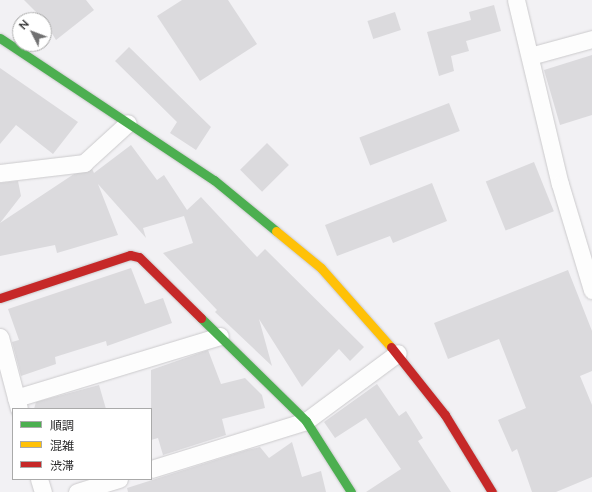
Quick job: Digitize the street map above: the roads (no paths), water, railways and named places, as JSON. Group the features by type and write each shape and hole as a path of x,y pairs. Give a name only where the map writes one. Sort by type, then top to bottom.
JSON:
{"street":[{"path":"516,0 560,184 592,290"},
{"path":"0,38 128,123 270,222 321,268 398,353 445,415 492,492"},
{"path":"530,56 592,39"},
{"path":"0,173 84,163 128,123"},
{"path":"0,298 130,254 139,257 306,421 351,492"},
{"path":"0,337 18,404 220,336"},
{"path":"152,469 306,421 398,353"},
{"path":"39,480 43,492"},
{"path":"77,492 116,480"}]}
